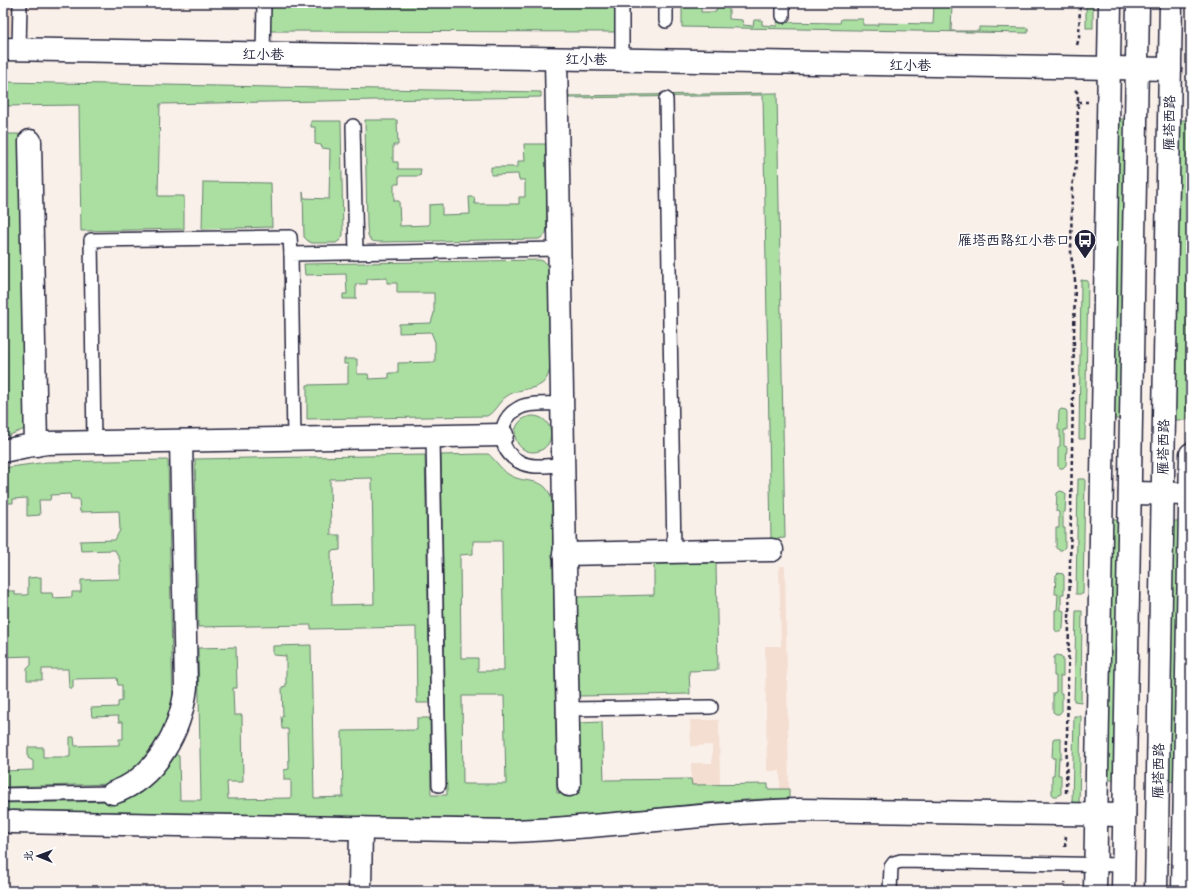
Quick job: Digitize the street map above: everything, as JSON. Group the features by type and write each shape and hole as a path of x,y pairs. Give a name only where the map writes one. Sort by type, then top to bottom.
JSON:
{"street":[{"path":"1095,891 1110,3"},
{"path":"1123,891 1138,3"},
{"name":"雁塔西路","path":"1156,891 1171,3"},
{"name":"红小巷","path":"11,49 1170,69"},
{"path":"556,59 568,785"},
{"path":"30,141 36,445"},
{"path":"3,451 47,443 502,435"},
{"path":"113,793 129,787 148,771 164,751 176,728 184,702 186,687 181,441"},
{"path":"1183,891 1191,454"},
{"path":"1130,493 1191,494"},
{"path":"564,554 772,550"},
{"path":"12,822 512,831 576,828 766,810 1124,815"},
{"path":"360,891 361,828"}],"lane":[{"path":"11,49 20,3"},
{"path":"263,54 264,3"},
{"path":"622,3 622,60"},
{"path":"666,3 666,21"},
{"path":"666,99 674,552"},
{"path":"353,126 356,253"},
{"path":"94,442 91,240 290,237 294,439"},
{"path":"290,254 559,249"},
{"path":"562,404 532,404 520,407 507,419 504,424 502,435 505,447 511,457 521,463 533,466 563,465"},
{"path":"433,436 439,785"},
{"path":"567,709 711,707"},
{"path":"3,795 113,793"},
{"path":"890,891 892,867 894,863 901,861 1123,865"}],"path":[{"path":"1065,891 1075,280 1071,255 1072,186 1077,161 1080,38"}],"shaded area":[{"path":"3,3 14,3 13,35 3,35"},
{"path":"27,3 40,3 40,5 65,5 65,10 27,9"},
{"path":"779,566 785,566 789,789 780,789 780,771 767,771 765,646 781,646"},
{"path":"690,720 719,720 720,785 691,785 691,763 712,763 712,745 691,746"}],"green space":[{"path":"270,3 616,3 617,32 269,31"},
{"path":"682,3 701,3 701,12 716,12 717,7 729,7 729,19 742,20 743,25 753,26 754,20 762,20 762,25 777,26 777,22 840,23 841,19 863,19 863,25 878,25 878,23 933,24 934,4 952,4 951,31 979,31 979,27 1028,28 1028,33 682,27"},
{"path":"1086,3 1093,3 1093,28 1086,28"},
{"path":"3,82 541,92 541,97 160,104 158,196 184,196 184,229 81,231 79,105 3,106"},
{"path":"777,93 785,538 771,539 763,95 568,98 568,96"},
{"path":"1113,119 1128,119 1122,419 1108,419"},
{"path":"365,120 397,120 398,145 393,145 393,162 398,162 398,169 421,169 420,176 399,176 399,184 394,184 394,201 399,201 400,226 429,225 429,205 442,204 442,215 470,214 469,197 474,197 475,204 519,204 519,197 525,197 525,180 519,180 518,174 491,175 491,167 518,167 518,161 525,161 524,144 546,144 546,233 539,239 387,242 377,242 371,240 368,236 367,226"},
{"path":"1178,120 1191,120 1187,420 1173,420"},
{"path":"311,121 341,121 343,235 336,243 312,243 304,237 303,192 304,198 329,199 330,149 322,148 321,145 315,144 315,127 311,127"},
{"path":"3,134 19,134 25,429 7,436 3,207"},
{"path":"203,182 271,183 272,227 202,229"},
{"path":"540,260 545,262 548,268 550,366 545,381 540,385 514,392 507,396 487,416 307,419 307,385 348,384 348,364 344,364 344,359 357,359 357,374 368,374 369,379 389,378 389,373 398,373 398,363 435,362 435,342 431,332 399,333 399,324 431,323 434,313 434,293 397,293 397,283 387,283 387,278 367,279 367,284 356,284 356,299 343,299 343,294 347,294 346,274 305,275 304,264"},
{"path":"1081,280 1088,281 1085,439 1079,439"},
{"path":"1061,409 1066,410 1067,412 1067,430 1064,430 1064,446 1067,447 1066,465 1063,468 1058,466 1058,447 1060,446 1060,430 1058,430 1059,411"},
{"path":"537,416 546,421 550,427 550,441 546,447 537,452 529,452 520,447 516,441 515,430 520,421 526,417"},
{"path":"488,454 508,474 545,487 552,501 557,793 580,793 579,723 602,722 604,780 691,779 692,785 768,784 768,789 789,789 789,798 754,799 547,818 512,819 3,810 3,803 124,801 141,789 175,754 179,756 180,800 201,800 198,648 236,647 237,688 233,688 234,715 242,715 243,782 227,782 228,799 291,798 291,780 284,780 284,770 289,769 288,729 282,729 281,716 283,716 282,687 286,686 286,656 273,655 273,646 311,645 314,798 343,797 342,731 417,730 417,718 430,718 431,795 447,795 441,455","holes":["473,541 502,541 504,671 478,671 478,658 461,658 460,555 473,554","462,696 504,696 506,784 463,784"]},
{"path":"425,455 430,703 417,703 416,627 311,629 311,625 198,627 195,459","holes":["372,478 374,604 332,605 331,551 340,550 340,535 331,535 330,479"]},
{"path":"168,460 173,712 166,729 139,766 112,784 3,787 3,771 33,770 33,761 28,758 28,747 43,747 43,757 70,757 70,737 74,737 75,746 119,745 119,739 123,739 123,722 119,722 118,716 92,717 91,708 118,707 118,702 122,701 122,685 118,685 117,678 73,679 73,688 69,688 68,669 42,669 42,680 27,680 27,669 31,665 31,656 3,657 3,591 15,591 15,595 28,595 28,578 41,577 41,593 52,593 53,598 72,597 72,592 81,592 81,580 120,579 120,560 115,550 81,551 80,541 115,540 120,530 119,511 80,512 79,499 71,499 70,494 51,495 50,500 39,500 40,515 27,516 27,498 13,499 13,503 3,503 3,468 47,462"},
{"path":"1078,479 1085,479 1083,594 1076,594"},
{"path":"1060,491 1066,494 1065,512 1063,512 1065,547 1062,550 1056,548 1056,528 1059,528 1059,512 1056,511 1057,493"},
{"path":"1106,520 1121,520 1116,780 1102,780"},
{"path":"1171,521 1185,521 1180,782 1166,781"},
{"path":"716,563 718,670 689,671 690,694 579,696 577,597 654,595 654,564"},
{"path":"1058,573 1063,574 1064,576 1064,594 1061,594 1061,610 1064,611 1063,629 1060,632 1055,630 1055,610 1057,610 1058,594 1055,594 1056,575"},
{"path":"1076,611 1082,611 1081,702 1074,701"},
{"path":"1057,655 1063,658 1063,676 1060,676 1062,711 1059,714 1053,712 1053,693 1056,692 1054,657"},
{"path":"1074,716 1081,716 1079,804 1072,804"},
{"path":"1059,738 1061,741 1061,758 1059,758 1058,775 1061,775 1061,794 1057,796 1052,794 1052,775 1054,775 1055,758 1052,758 1053,739"}],"place":[{"name":"雁塔西路红小巷口","path":"1085,260"}]}
